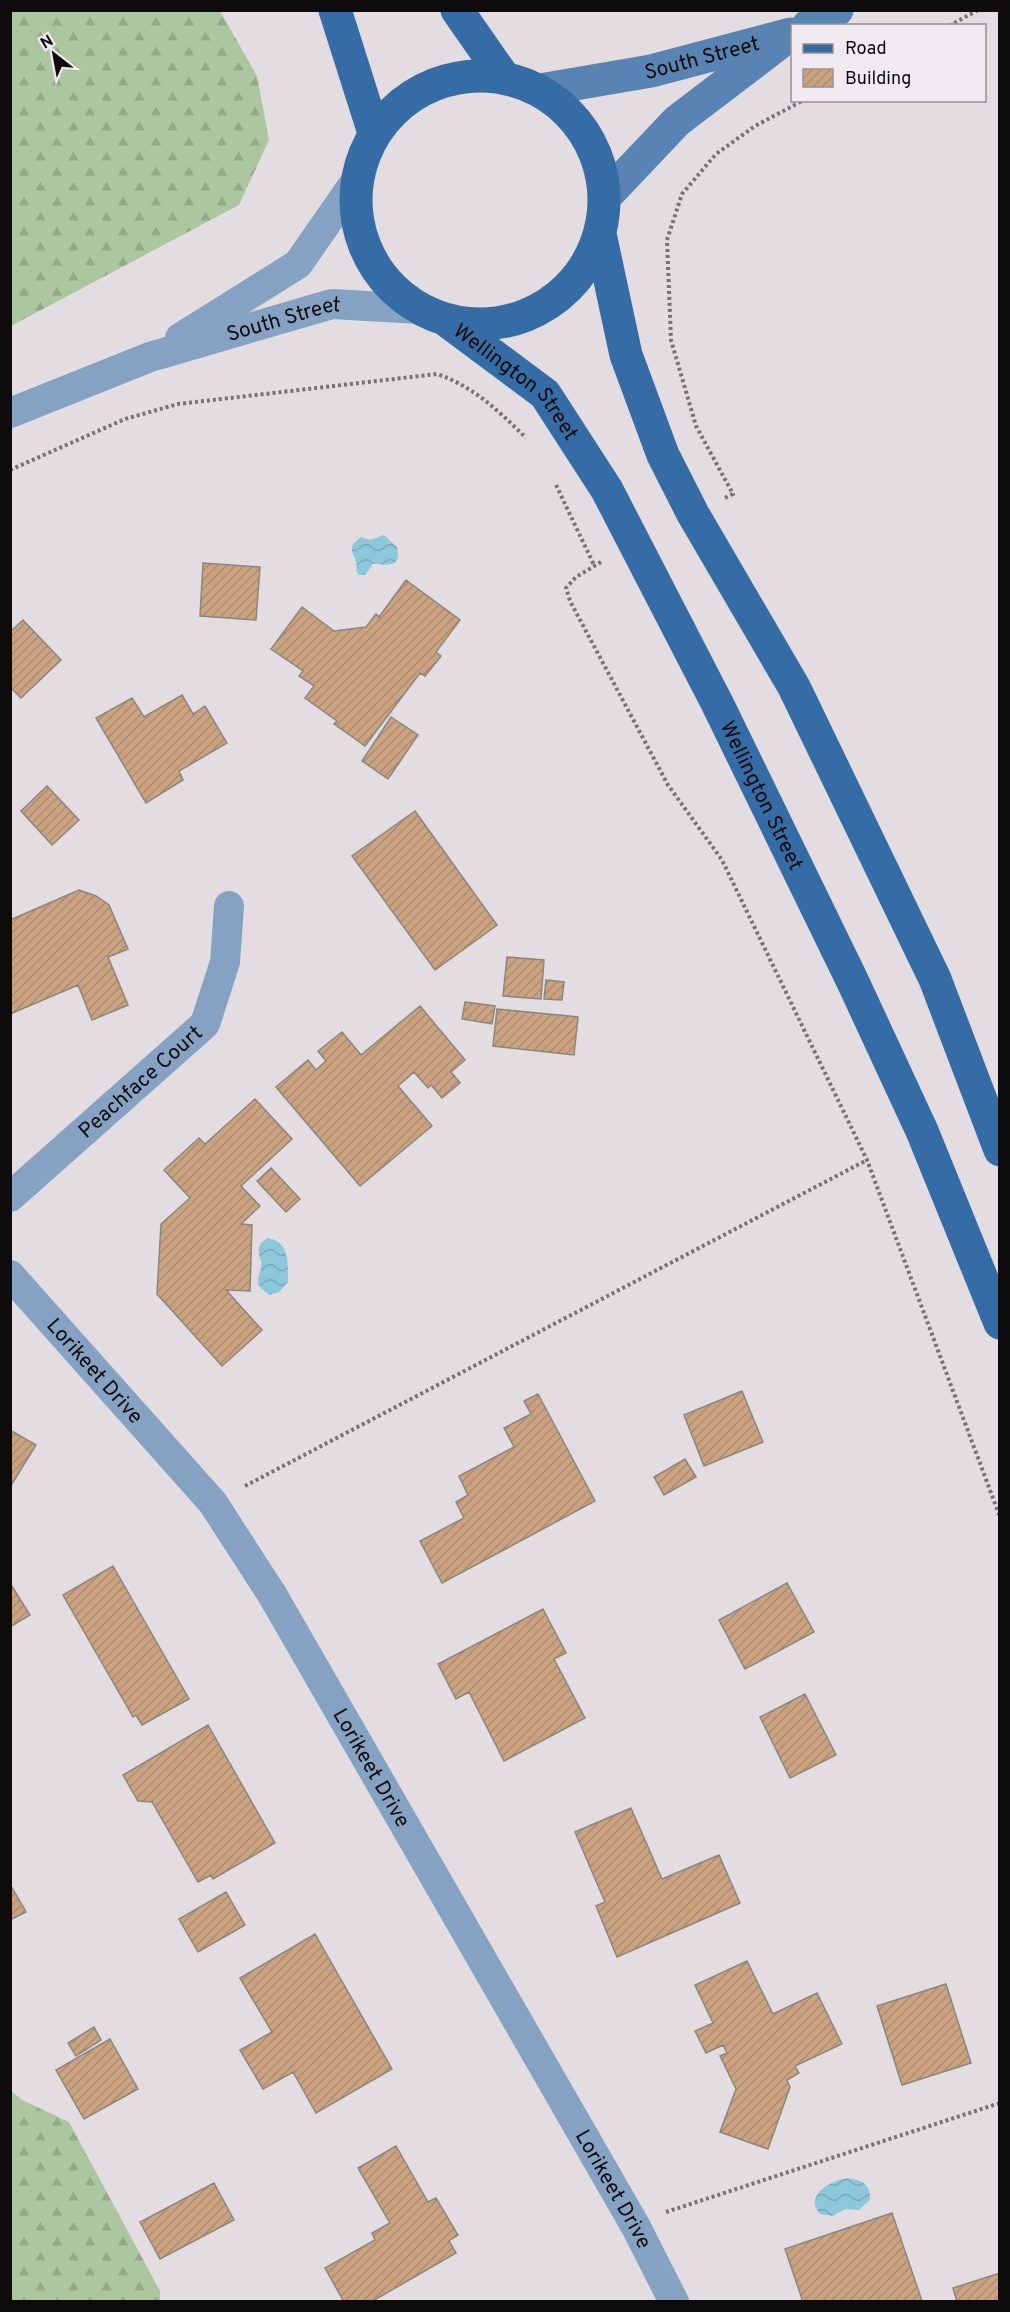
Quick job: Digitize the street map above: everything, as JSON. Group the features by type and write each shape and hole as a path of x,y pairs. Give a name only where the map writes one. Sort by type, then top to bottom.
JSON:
{"main road":[{"path":"335,10 374,133"},
{"path":"457,10 503,76"},
{"name":"Wellington Street","path":"999,1150 935,979 794,687 693,514 663,455 626,355 600,234 604,197 596,155 574,117 540,90 503,76 474,74 431,84 403,101 374,133 355,182 362,246 385,283 545,394 607,490 718,705 857,991 922,1131 999,1323"},
{"name":"Wellington Street","path":"433,315 473,325 516,319 549,303 580,273 600,234"}],"street":[{"name":"South Street","path":"810,24 837,10"},
{"name":"South Street","path":"540,90 651,71 791,33"},
{"name":"South Street","path":"604,197 677,121 791,36"},
{"name":"South Street","path":"150,357 298,264 355,182"},
{"name":"South Street","path":"10,413 150,357 332,304 433,315"},
{"name":"Peachface Court","path":"10,1197 205,1024 225,962 229,906"},
{"name":"Lorikeet Drive","path":"10,1275 213,1503 273,1596 636,2227 674,2301"}],"path":[{"path":"953,24 978,10"},
{"path":"722,500 733,494 696,426 671,340 668,240 682,194 716,154 755,126 800,102"},
{"path":"10,470 125,419 178,404 437,374 459,381 500,413 529,441"},
{"path":"556,484 594,566 576,577 566,588 570,601 668,784 722,860 867,1160 987,1478 999,1517"},
{"path":"213,1503 867,1160"},
{"path":"636,2227 662,2213 999,2103"}],"green space":[{"path":"11,10 220,11 257,76 269,140 239,205 11,326"},
{"path":"10,2090 22,2100 69,2122 160,2291 160,2301 11,2301"}],"water":[{"path":"384,535 397,547 397,559 388,565 373,564 365,575 359,575 352,552 353,544 361,537 370,540"},
{"path":"268,1238 275,1240 284,1249 288,1268 288,1282 279,1292 270,1295 259,1286 258,1282 261,1267 259,1248 261,1243"},
{"path":"848,2178 865,2184 870,2200 859,2210 845,2209 832,2216 820,2214 815,2201 817,2195 834,2182"}],"building":[{"path":"203,563 260,567 256,620 200,616"},
{"path":"406,580 460,620 436,652 441,656 425,676 420,673 365,746 334,724 337,721 305,698 314,686 299,676 303,671 271,649 302,607 334,631 366,627 376,614 379,617"},
{"path":"23,620 61,660 21,698 10,687 10,632"},
{"path":"182,695 193,714 205,706 227,743 179,771 183,780 146,803 96,718 132,698 144,717"},
{"path":"391,717 418,735 388,779 362,761"},
{"path":"47,786 79,820 52,845 21,811"},
{"path":"415,811 497,925 435,970 352,856"},
{"path":"79,890 96,896 109,905 128,949 108,957 128,1005 92,1020 78,985 10,1014 10,920"},
{"path":"507,957 544,960 541,999 503,996"},
{"path":"546,980 564,982 562,1000 544,999"},
{"path":"465,1002 495,1006 492,1024 462,1019"},
{"path":"420,1006 465,1060 451,1072 460,1083 442,1098 431,1085 428,1088 414,1072 398,1086 432,1126 360,1186 276,1087 308,1060 316,1070 326,1061 318,1051 342,1032 361,1055"},
{"path":"497,1009 578,1017 574,1055 493,1046"},
{"path":"255,1099 292,1139 241,1186 260,1206 241,1224 252,1225 250,1291 226,1290 262,1330 222,1366 157,1294 161,1224 190,1198 164,1170 199,1138 205,1144"},
{"path":"271,1168 300,1199 286,1212 257,1181"},
{"path":"742,1391 763,1442 704,1466 684,1415"},
{"path":"538,1394 595,1501 442,1583 420,1541 464,1518 456,1502 468,1495 459,1476 514,1447 504,1428 531,1414 524,1401"},
{"path":"10,1430 36,1445 10,1487"},
{"path":"685,1459 696,1477 664,1495 654,1477"},
{"path":"113,1566 189,1699 142,1725 136,1715 133,1717 63,1595"},
{"path":"10,1583 30,1615 10,1627"},
{"path":"787,1583 814,1632 745,1669 719,1620"},
{"path":"543,1609 566,1653 554,1659 585,1718 504,1761 469,1692 456,1699 438,1664"},
{"path":"805,1694 836,1755 790,1778 760,1717"},
{"path":"208,1725 275,1843 213,1879 211,1875 198,1882 152,1802 138,1801 123,1775"},
{"path":"631,1808 662,1879 719,1855 740,1903 617,1957 596,1906 605,1902 575,1832"},
{"path":"10,1884 26,1912 10,1920"},
{"path":"226,1892 245,1925 198,1952 179,1919"},
{"path":"315,1934 392,2069 316,2113 293,2072 263,2089 240,2050 272,2032 240,1978"},
{"path":"747,1961 773,2014 817,1993 842,2044 795,2066 799,2073 787,2080 790,2087 768,2149 720,2132 736,2089 720,2056 727,2053 723,2045 706,2053 695,2031 713,2023 695,1985"},
{"path":"946,1984 971,2063 902,2085 877,2006"},
{"path":"94,2027 101,2040 76,2056 68,2043"},
{"path":"110,2039 138,2089 84,2119 56,2070"},
{"path":"396,2146 428,2202 436,2198 458,2235 449,2241 456,2253 371,2302 344,2302 325,2268 375,2240 372,2233 390,2223 358,2168"},
{"path":"214,2183 234,2220 160,2259 140,2222"},
{"path":"892,2213 922,2301 803,2302 785,2249"},
{"path":"1000,2273 1000,2302 957,2302 953,2288"}]}
